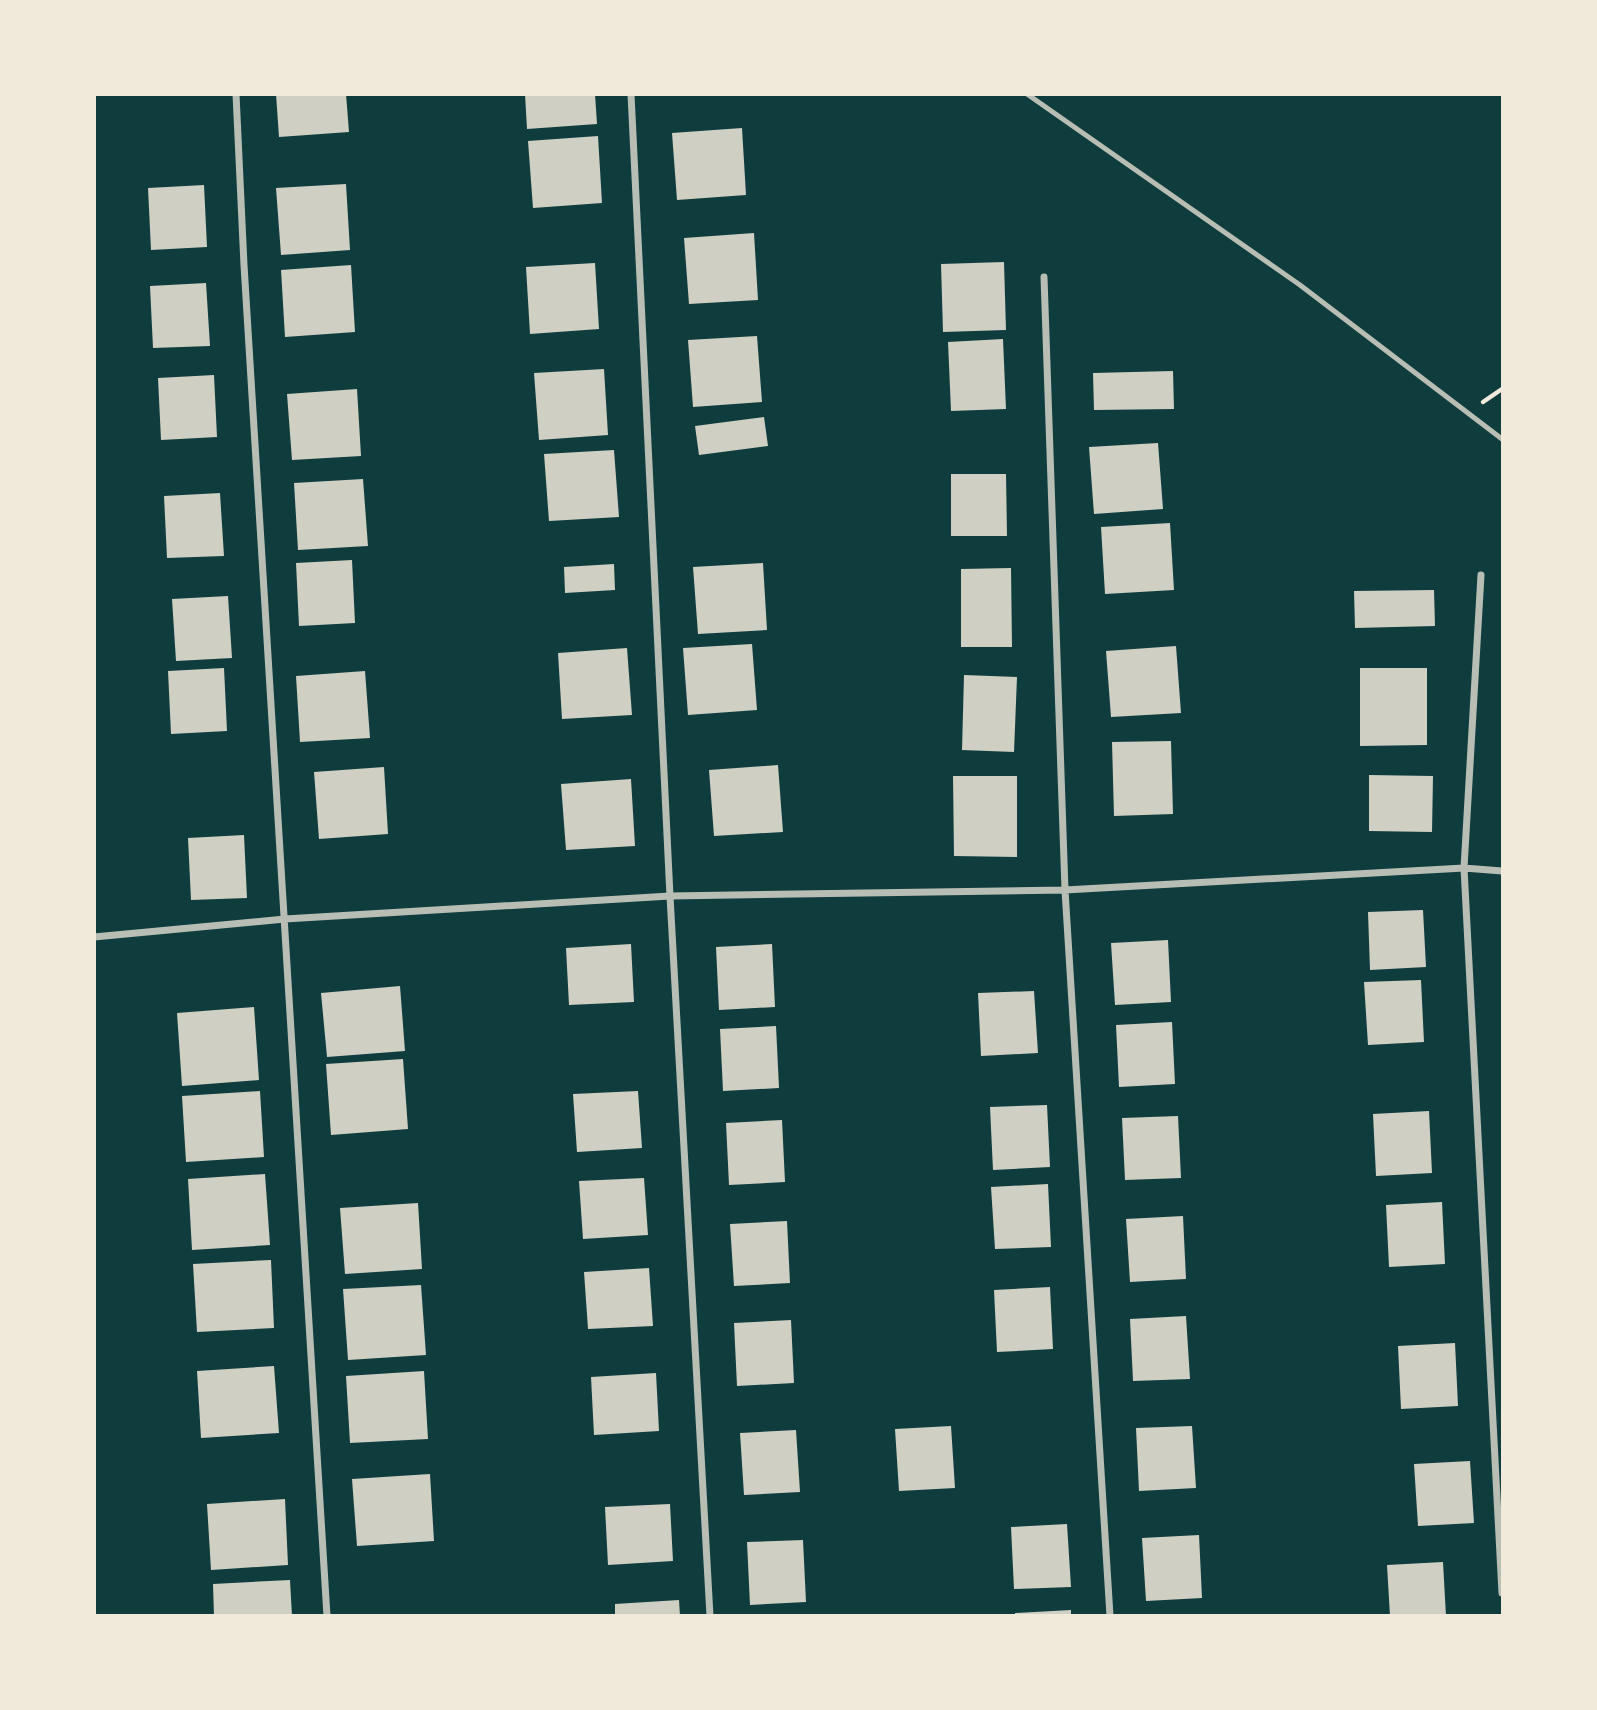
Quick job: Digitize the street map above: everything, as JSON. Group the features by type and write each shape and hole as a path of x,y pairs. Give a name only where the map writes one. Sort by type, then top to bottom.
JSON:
{"street":[{"path":"236,94 244,265 327,1615"},
{"path":"631,94 670,896 710,1615"},
{"path":"1044,276 1065,890 1110,1615"},
{"path":"1480,575 1464,868 1503,1593"},
{"path":"94,937 285,919 670,896 1065,890 1464,868 1503,871"}],"lane":[{"path":"1027,94 1300,285 1503,439"}],"building":[{"path":"276,94 346,94 349,132 279,137"},
{"path":"525,94 595,94 597,124 527,129"},
{"path":"742,128 746,195 677,200 672,133"},
{"path":"598,136 602,203 533,208 528,141"},
{"path":"346,184 350,250 281,255 276,188"},
{"path":"204,185 207,247 151,250 148,188"},
{"path":"754,233 758,300 689,304 684,238"},
{"path":"1004,262 1006,330 943,332 941,264"},
{"path":"595,263 599,329 530,334 526,267"},
{"path":"351,265 355,332 285,337 281,270"},
{"path":"206,283 210,346 153,348 150,286"},
{"path":"757,336 762,402 693,407 688,340"},
{"path":"1003,339 1006,409 951,411 948,342"},
{"path":"604,369 608,435 539,440 534,373"},
{"path":"1173,371 1174,409 1094,410 1093,373"},
{"path":"214,375 217,437 161,440 158,378"},
{"path":"357,389 361,456 292,460 287,394"},
{"path":"764,417 768,446 699,455 695,426"},
{"path":"1158,443 1163,509 1094,514 1089,447"},
{"path":"614,450 619,517 549,521 544,454"},
{"path":"951,474 1006,474 1007,536 951,536"},
{"path":"363,479 368,546 298,550 294,483"},
{"path":"220,493 224,556 167,558 164,496"},
{"path":"1170,523 1174,590 1105,594 1101,527"},
{"path":"352,560 355,623 299,626 296,563"},
{"path":"763,563 767,630 698,634 693,567"},
{"path":"614,564 615,590 565,593 564,567"},
{"path":"1011,568 1012,647 961,647 961,569"},
{"path":"1434,590 1435,626 1355,628 1354,591"},
{"path":"228,596 232,658 176,661 172,599"},
{"path":"752,644 757,710 688,715 683,648"},
{"path":"1176,646 1181,713 1111,717 1106,651"},
{"path":"627,648 632,715 562,719 558,653"},
{"path":"224,668 227,731 171,734 168,671"},
{"path":"1360,668 1427,668 1427,745 1360,746"},
{"path":"365,671 370,738 300,742 296,676"},
{"path":"964,675 1017,677 1014,752 962,750"},
{"path":"1171,741 1173,814 1114,816 1112,742"},
{"path":"778,765 783,832 714,836 709,770"},
{"path":"384,767 388,834 319,839 314,772"},
{"path":"1369,775 1433,776 1432,832 1369,831"},
{"path":"953,776 1017,776 1017,857 954,856"},
{"path":"631,779 635,846 566,850 561,784"},
{"path":"244,835 247,898 191,900 188,838"},
{"path":"1423,910 1426,967 1370,970 1368,912"},
{"path":"1168,940 1171,1002 1115,1005 1111,943"},
{"path":"631,944 634,1002 569,1005 566,948"},
{"path":"772,944 775,1007 719,1010 716,947"},
{"path":"1421,980 1424,1042 1368,1045 1364,982"},
{"path":"400,986 405,1051 327,1057 321,993"},
{"path":"1034,991 1038,1053 981,1056 978,993"},
{"path":"254,1007 259,1080 182,1086 177,1013"},
{"path":"1172,1022 1175,1084 1119,1087 1116,1025"},
{"path":"776,1026 779,1088 723,1091 720,1029"},
{"path":"403,1059 408,1129 331,1135 326,1064"},
{"path":"260,1091 264,1157 186,1162 182,1096"},
{"path":"638,1091 642,1148 577,1152 573,1094"},
{"path":"1047,1105 1050,1167 993,1170 990,1107"},
{"path":"1429,1111 1432,1173 1376,1176 1373,1114"},
{"path":"1178,1116 1181,1178 1125,1180 1122,1118"},
{"path":"782,1120 785,1182 729,1185 726,1123"},
{"path":"265,1174 270,1245 192,1250 188,1179"},
{"path":"644,1178 648,1235 583,1239 579,1181"},
{"path":"1048,1184 1051,1247 995,1249 991,1187"},
{"path":"1442,1202 1445,1264 1389,1267 1386,1205"},
{"path":"418,1203 422,1269 345,1274 340,1208"},
{"path":"1183,1216 1186,1279 1130,1282 1126,1219"},
{"path":"787,1221 790,1283 734,1286 730,1224"},
{"path":"271,1260 274,1328 197,1332 193,1264"},
{"path":"649,1268 653,1326 588,1329 584,1272"},
{"path":"421,1285 426,1355 348,1360 343,1289"},
{"path":"1050,1287 1053,1349 997,1352 994,1290"},
{"path":"1186,1316 1190,1379 1133,1381 1130,1319"},
{"path":"791,1320 794,1383 737,1386 734,1323"},
{"path":"1455,1343 1458,1406 1401,1409 1398,1346"},
{"path":"274,1366 279,1433 201,1438 197,1371"},
{"path":"424,1371 428,1439 350,1443 346,1376"},
{"path":"656,1373 659,1431 594,1435 591,1377"},
{"path":"951,1426 955,1488 899,1491 895,1429"},
{"path":"1192,1426 1196,1488 1139,1491 1136,1428"},
{"path":"796,1430 800,1492 744,1495 740,1433"},
{"path":"1470,1461 1474,1523 1418,1526 1414,1464"},
{"path":"430,1474 434,1541 357,1546 352,1479"},
{"path":"285,1499 288,1565 211,1570 207,1504"},
{"path":"670,1504 673,1561 608,1565 605,1507"},
{"path":"1067,1524 1071,1587 1014,1589 1011,1527"},
{"path":"1199,1535 1202,1598 1146,1601 1142,1538"},
{"path":"803,1540 806,1602 750,1605 747,1542"},
{"path":"1443,1562 1446,1616 1390,1616 1387,1565"},
{"path":"290,1580 292,1616 214,1616 213,1584"},
{"path":"679,1600 680,1616 615,1616 615,1604"},
{"path":"1071,1610 1071,1616 1015,1616 1015,1613"}]}
